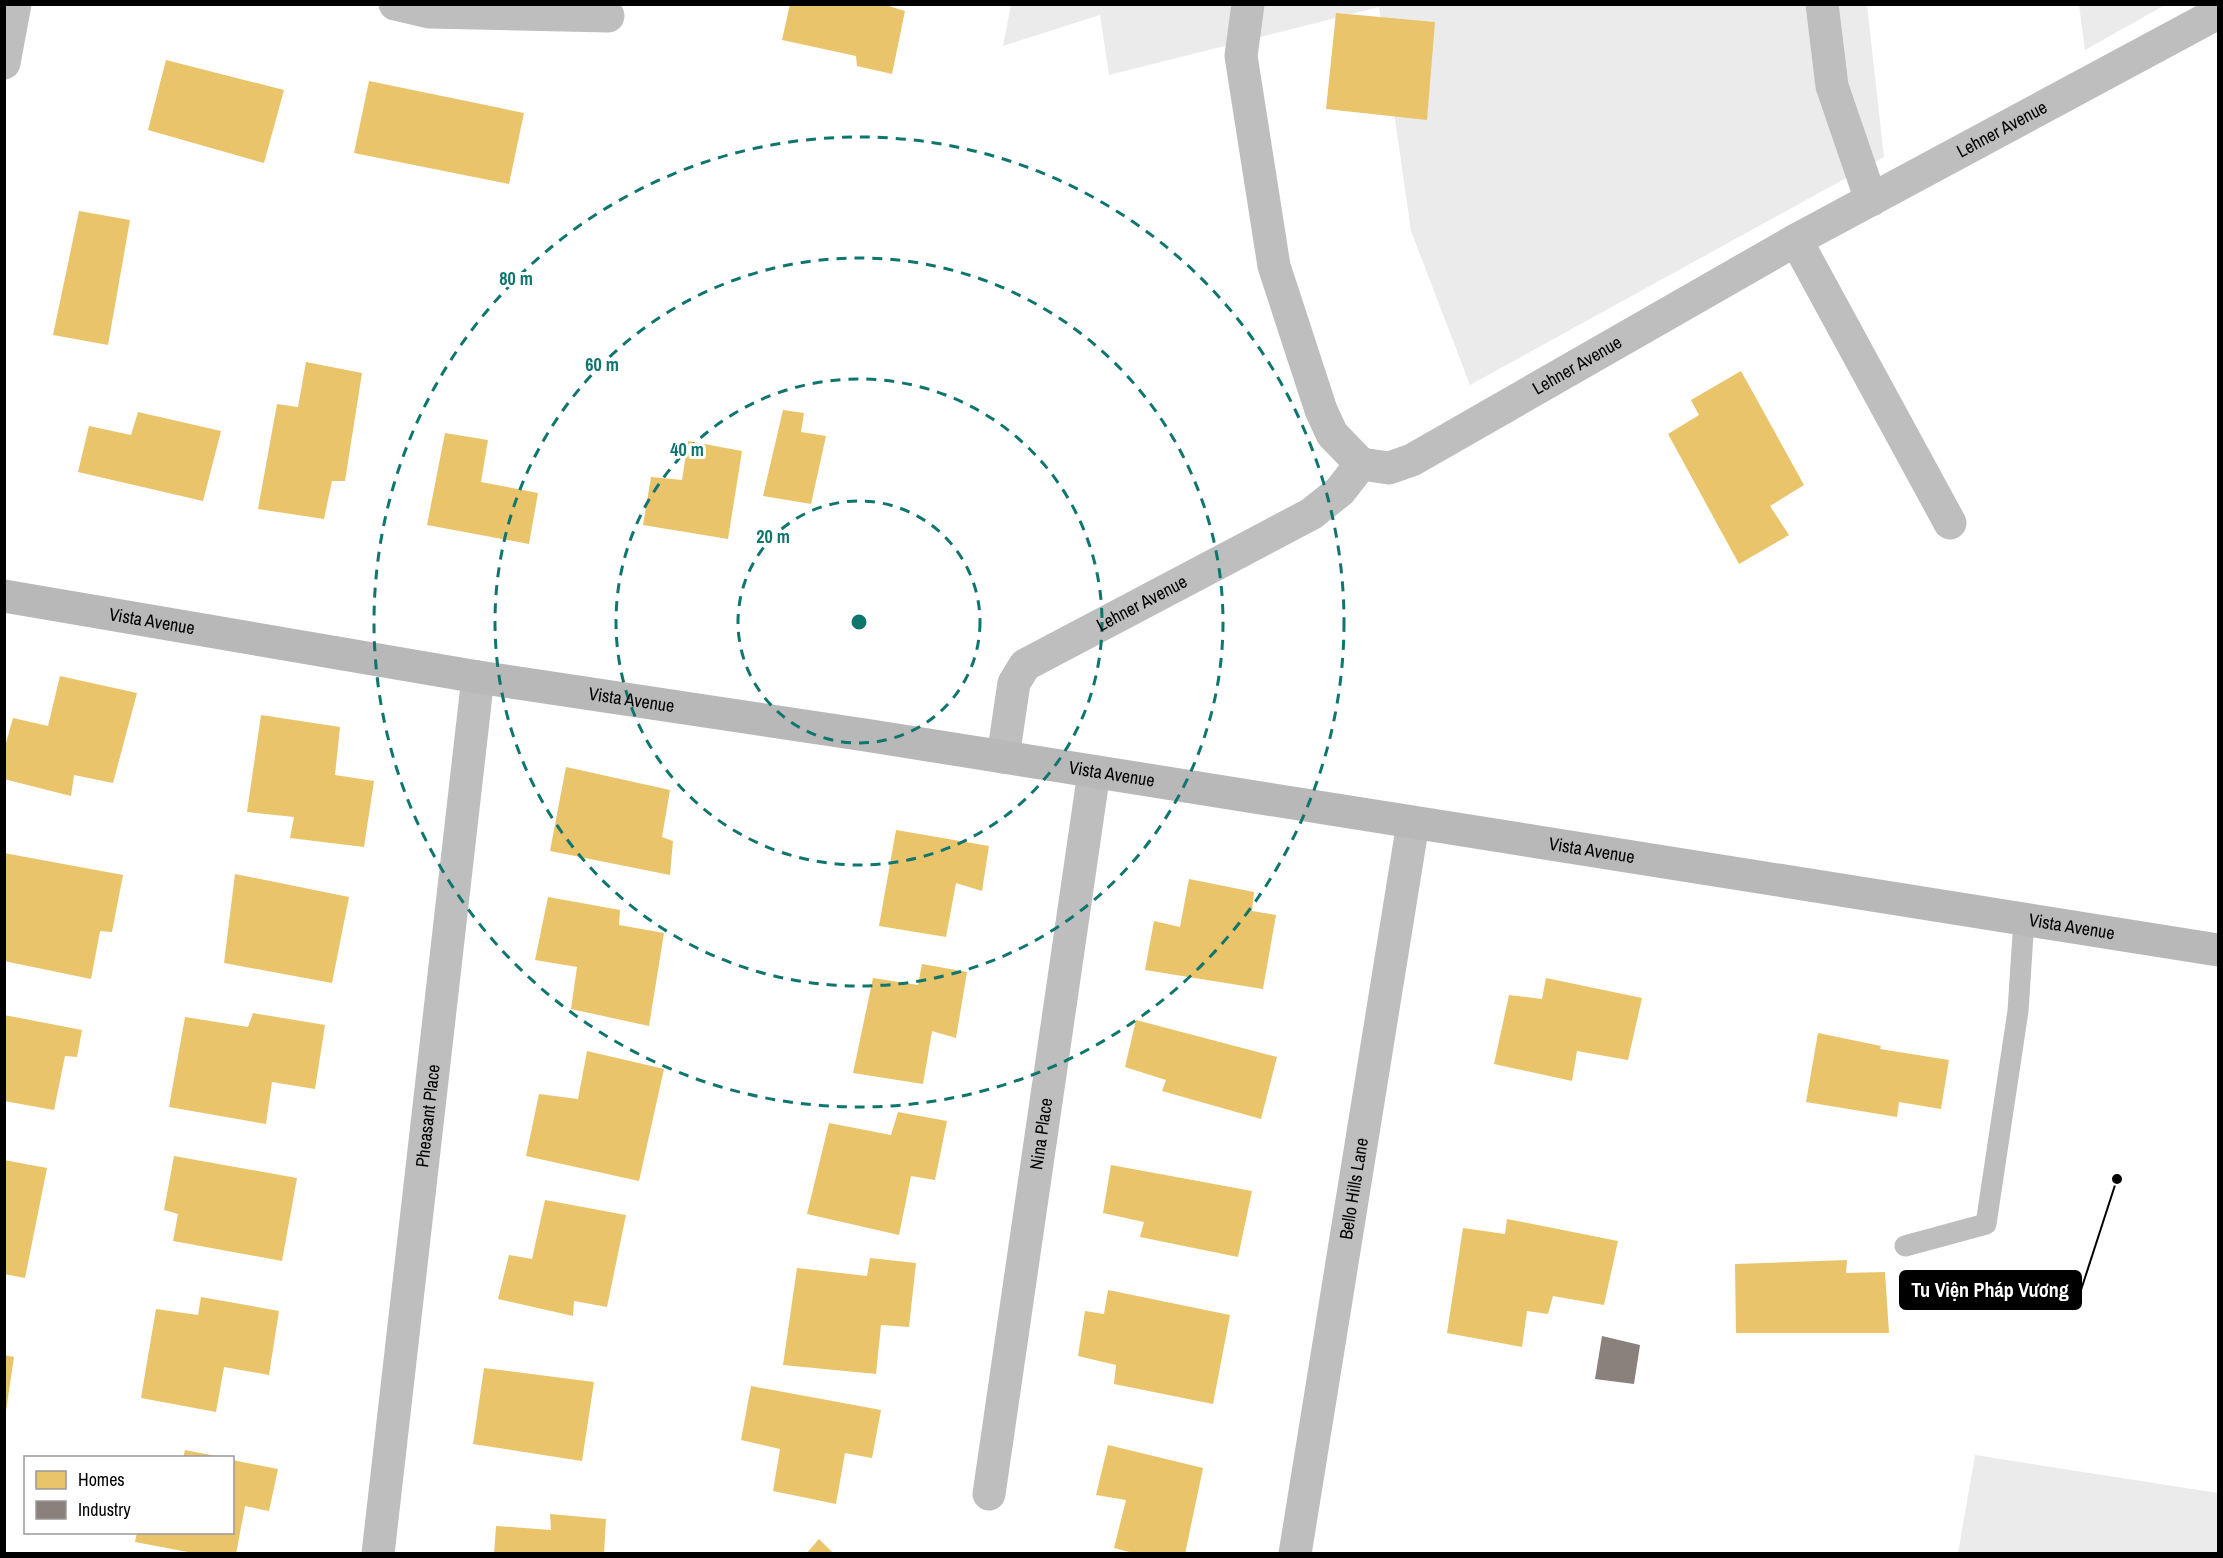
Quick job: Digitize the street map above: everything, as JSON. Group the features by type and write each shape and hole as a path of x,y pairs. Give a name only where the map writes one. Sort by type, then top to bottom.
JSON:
{"street":[{"path":"4,63 15,4"},
{"path":"395,4 429,12 608,16"},
{"path":"1248,4 1241,56 1274,266 1321,410 1332,434 1361,464"},
{"path":"1822,4 1832,86 1871,200"},
{"name":"Lehner Avenue","path":"1003,757 1014,683 1025,665 1311,514 1340,491 1361,464 1389,468 1412,460 1796,240 2218,13"},
{"path":"1796,240 1950,523"},
{"name":"Vista Avenue","path":"4,596 478,677 853,733 2218,950"},
{"name":"Pheasant Place","path":"378,1554 478,677"},
{"name":"Nina Place","path":"989,1494 1094,772"},
{"name":"Bello Hills Lane","path":"1295,1554 1413,823"}],"lane":[{"path":"1905,1246 1986,1224 2018,1011 2024,920"}],"shaded area":[{"path":"1011,4 1867,5 1884,157 1470,385 1411,231 1379,7 1109,75 1100,15 1003,46"},
{"path":"2079,4 2165,5 2085,50"},
{"path":"1975,1455 2218,1493 2218,1553 1958,1553"}],"building: Homes":[{"path":"790,4 882,4 905,11 892,74 857,66 856,56 782,40"},
{"path":"1336,13 1435,22 1427,120 1326,109"},
{"path":"166,60 284,90 264,163 148,130"},
{"path":"369,81 524,113 509,184 354,153"},
{"path":"79,211 130,220 108,345 53,335"},
{"path":"306,362 362,373 345,481 332,481 324,519 258,509 277,404 298,407"},
{"path":"1741,371 1804,485 1770,506 1789,535 1739,564 1668,434 1699,415 1691,400"},
{"path":"783,410 804,413 801,432 826,436 811,504 763,496"},
{"path":"138,412 221,431 203,501 78,472 89,426 131,435"},
{"path":"445,433 488,440 481,482 538,493 529,544 427,525"},
{"path":"688,441 742,451 728,539 643,525 651,477 682,480"},
{"path":"60,676 137,693 113,783 74,775 71,796 4,779 4,750 13,718 48,726"},
{"path":"261,715 340,727 335,775 374,781 364,847 290,838 294,817 247,812"},
{"path":"566,767 670,790 662,837 673,841 670,875 550,851"},
{"path":"896,830 989,846 982,891 956,883 946,937 879,926"},
{"path":"4,853 123,875 112,932 100,931 91,979 4,961"},
{"path":"235,874 349,897 332,983 224,963"},
{"path":"1189,879 1254,892 1252,911 1276,915 1263,989 1145,970 1154,921 1180,927"},
{"path":"548,897 620,910 619,925 664,933 649,1026 571,1009 577,967 535,960"},
{"path":"922,964 967,972 956,1038 932,1031 923,1084 853,1073 873,978 918,985"},
{"path":"1546,978 1642,998 1628,1060 1577,1051 1572,1081 1494,1064 1509,995 1542,999"},
{"path":"253,1013 325,1025 315,1089 272,1082 266,1124 169,1107 185,1017 248,1027"},
{"path":"4,1015 82,1030 77,1057 65,1056 54,1110 4,1101"},
{"path":"1136,1020 1277,1057 1261,1119 1162,1091 1166,1080 1125,1067"},
{"path":"1818,1033 1881,1046 1880,1049 1949,1060 1941,1109 1899,1102 1897,1117 1806,1102"},
{"path":"587,1051 664,1069 639,1181 526,1156 539,1094 578,1099"},
{"path":"898,1112 947,1121 935,1180 911,1176 899,1235 807,1214 829,1123 891,1135"},
{"path":"174,1156 297,1178 282,1261 173,1241 178,1214 164,1210"},
{"path":"4,1160 47,1168 25,1278 4,1274"},
{"path":"1111,1165 1252,1191 1238,1257 1140,1237 1144,1222 1103,1213"},
{"path":"545,1200 626,1215 607,1307 574,1301 573,1316 498,1299 509,1255 532,1259"},
{"path":"1507,1219 1618,1241 1604,1305 1553,1296 1548,1314 1527,1311 1522,1347 1447,1333 1463,1228 1505,1234"},
{"path":"870,1258 916,1263 909,1327 881,1325 876,1374 783,1365 797,1268 867,1276"},
{"path":"1847,1260 1846,1273 1885,1272 1889,1333 1736,1333 1735,1264"},
{"path":"1108,1290 1230,1315 1213,1404 1114,1384 1116,1365 1078,1356 1085,1311 1104,1314"},
{"path":"201,1297 279,1311 269,1375 224,1367 216,1412 141,1398 156,1309 198,1315"},
{"path":"4,1355 14,1357 6,1411 4,1410"},
{"path":"484,1368 594,1382 582,1461 473,1444"},
{"path":"751,1386 881,1410 872,1458 845,1453 836,1504 773,1491 780,1449 741,1440"},
{"path":"1108,1445 1203,1468 1185,1554 1137,1554 1114,1548 1126,1500 1096,1495"},
{"path":"185,1450 216,1456 184,1456"},
{"path":"234,1460 278,1469 269,1511 245,1506 236,1554 198,1554 135,1542 137,1534 234,1534"},
{"path":"550,1514 606,1519 604,1554 494,1554 496,1526 551,1530"},
{"path":"819,1539 834,1554 806,1554"}],"building: Industry":[{"path":"1602,1336 1640,1345 1634,1384 1595,1379"}],"place":[{"name":"Tu Viện Pháp Vương","path":"2117,1179"}]}
